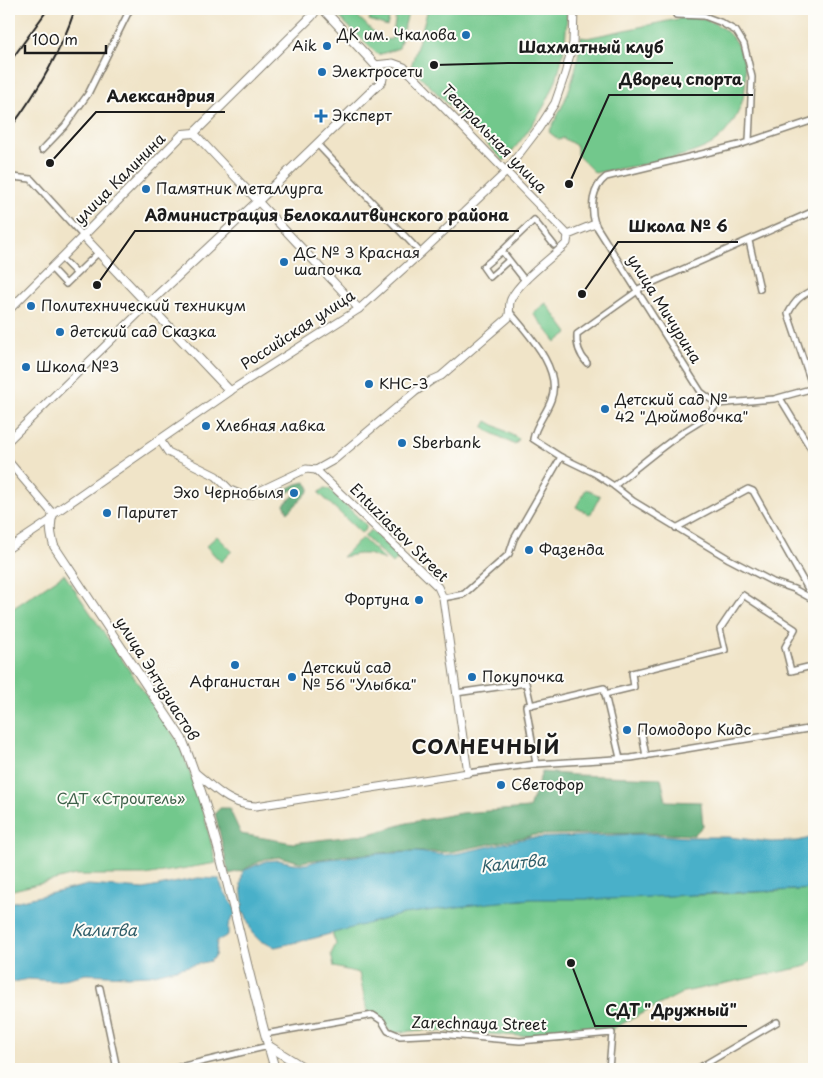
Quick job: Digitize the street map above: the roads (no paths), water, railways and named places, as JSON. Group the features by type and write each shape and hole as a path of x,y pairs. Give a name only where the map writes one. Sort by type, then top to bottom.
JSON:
{"main road":[{"name":"улица Калинина","path":"83,236 183,134 194,133 249,80 317,9"},
{"path":"147,305 382,81 380,70 323,9"},
{"path":"83,236 230,391"},
{"name":"Российская улица","path":"52,517 230,391"},
{"name":"улица Энтузиастов","path":"52,517 50,534 54,546 182,739 196,773 274,1066"},
{"path":"268,1046 306,1069"}],"street":[{"path":"42,150 65,126 88,94 130,9"},
{"name":"Российская улица","path":"230,391 358,309 421,254 506,171 539,128 555,103 565,74 572,43 574,9"},
{"path":"674,10 676,15 704,16 720,22 736,32 744,44 752,77 749,142"},
{"name":"Театральная улица","path":"375,65 400,64 568,235"},
{"path":"160,440 168,452 203,468 216,476 230,490 242,495 251,495 306,469 316,470 334,460 415,392 441,376 508,318 510,299 527,279 567,243 568,235 595,224 591,205 598,183 606,177 749,142 814,120"},
{"path":"194,133 358,309"},
{"path":"318,144 421,254"},
{"path":"9,181 12,177 31,179 83,236"},
{"path":"586,363 578,348 577,334 638,290 814,211"},
{"path":"509,260 490,276 483,267 534,220 554,245"},
{"name":"улица Мичурина","path":"595,224 701,392 717,404"},
{"name":"улица Калинина","path":"9,310 83,236"},
{"path":"749,241 760,288"},
{"path":"502,251 523,278 527,279"},
{"path":"51,268 66,284 99,252"},
{"path":"61,258 76,273"},
{"path":"614,486 677,436 698,424 717,404 780,398 814,388 788,314 794,302 806,293 814,290"},
{"path":"9,440 147,305"},
{"path":"510,312 540,350 549,368 554,389 551,400 535,428 533,439 561,457 594,473 633,501 729,559 773,582 794,589 814,600"},
{"path":"780,398 814,454"},
{"path":"443,598 464,594 509,554 514,539 561,457"},
{"path":"9,462 52,517"},
{"name":"Entuziastov Street","path":"316,470 438,587 443,598 468,774"},
{"path":"676,528 748,489 752,491 814,600"},
{"name":"Российская улица","path":"9,548 52,517"},
{"path":"536,764 526,706 634,687 632,673 725,650 720,629 742,595 795,629 785,648 791,671 813,665"},
{"path":"456,693 526,683 530,705"},
{"path":"604,691 620,758"},
{"path":"196,773 230,801 243,806 256,806 536,764 646,756 814,728"},
{"path":"642,734 646,756"},
{"path":"100,988 117,1069"},
{"name":"Zarechnaya Street","path":"265,1034 373,1014 382,1021 388,1031 400,1036 439,1034 520,1041 612,1033 609,1069"},
{"path":"697,1069 777,1022"},
{"path":"171,1069 268,1046"},
{"path":"274,1066 282,1055"}],"water":[{"name":"Калитва","path":"643,834 728,837 771,842 798,841 814,837 814,889 609,899 531,899 489,903 403,914 275,947 260,941 252,933 245,913 233,916 228,926 228,935 217,941 215,956 210,961 150,975 86,974 56,981 28,979 9,983 9,903 88,885 144,889 198,878 219,879 222,888 234,906 243,905 241,884 243,871 266,861 279,860 306,864 320,860 374,854 416,852 445,855 527,838"}],"railway":[{"path":"9,63 48,9"},
{"path":"9,130 47,72 63,41 75,9"}],"place":[{"name":"ДК им. Чкалова","path":"466,35"},
{"name":"Aik","path":"327,46"},
{"name":"Шахматный клуб","path":"434,65"},
{"name":"Электросети","path":"322,72"},
{"name":"Эксперт","path":"321,116"},
{"name":"Александрия","path":"50,163"},
{"name":"Дворец спорта","path":"569,184"},
{"name":"Памятник металлурга","path":"146,189"},
{"name":"ДС № 3 Красная шапочка","path":"284,262"},
{"name":"Администрация Белокалитвинского района","path":"97,285"},
{"name":"Школа № 6","path":"582,294"},
{"name":"Политехнический техникум","path":"31,306"},
{"name":"детский сад Сказка","path":"60,332"},
{"name":"Школа №3","path":"26,367"},
{"name":"КНС-3","path":"369,384"},
{"name":"Детский сад № 42 \"Дюймовочка\"","path":"605,409"},
{"name":"Хлебная лавка","path":"206,426"},
{"name":"Sberbank","path":"402,443"},
{"name":"Эхо Чернобыля","path":"294,493"},
{"name":"Паритет","path":"107,513"},
{"name":"Фазенда","path":"529,550"},
{"name":"Фортуна","path":"419,600"},
{"name":"Афганистан","path":"235,665"},
{"name":"Детский сад № 56 \"Улыбка\"","path":"292,677"},
{"name":"Покупочка","path":"472,677"},
{"name":"Помодоро Кидс","path":"627,730"},
{"name":"Светофор","path":"501,785"},
{"name":"СДТ \"Дружный\"","path":"571,963"}],"district":[{"name":"СОЛНЕЧНЫЙ","path":"486,747"}],"park label":[{"name":"СДТ «Строитель»","path":"121,799"}]}
